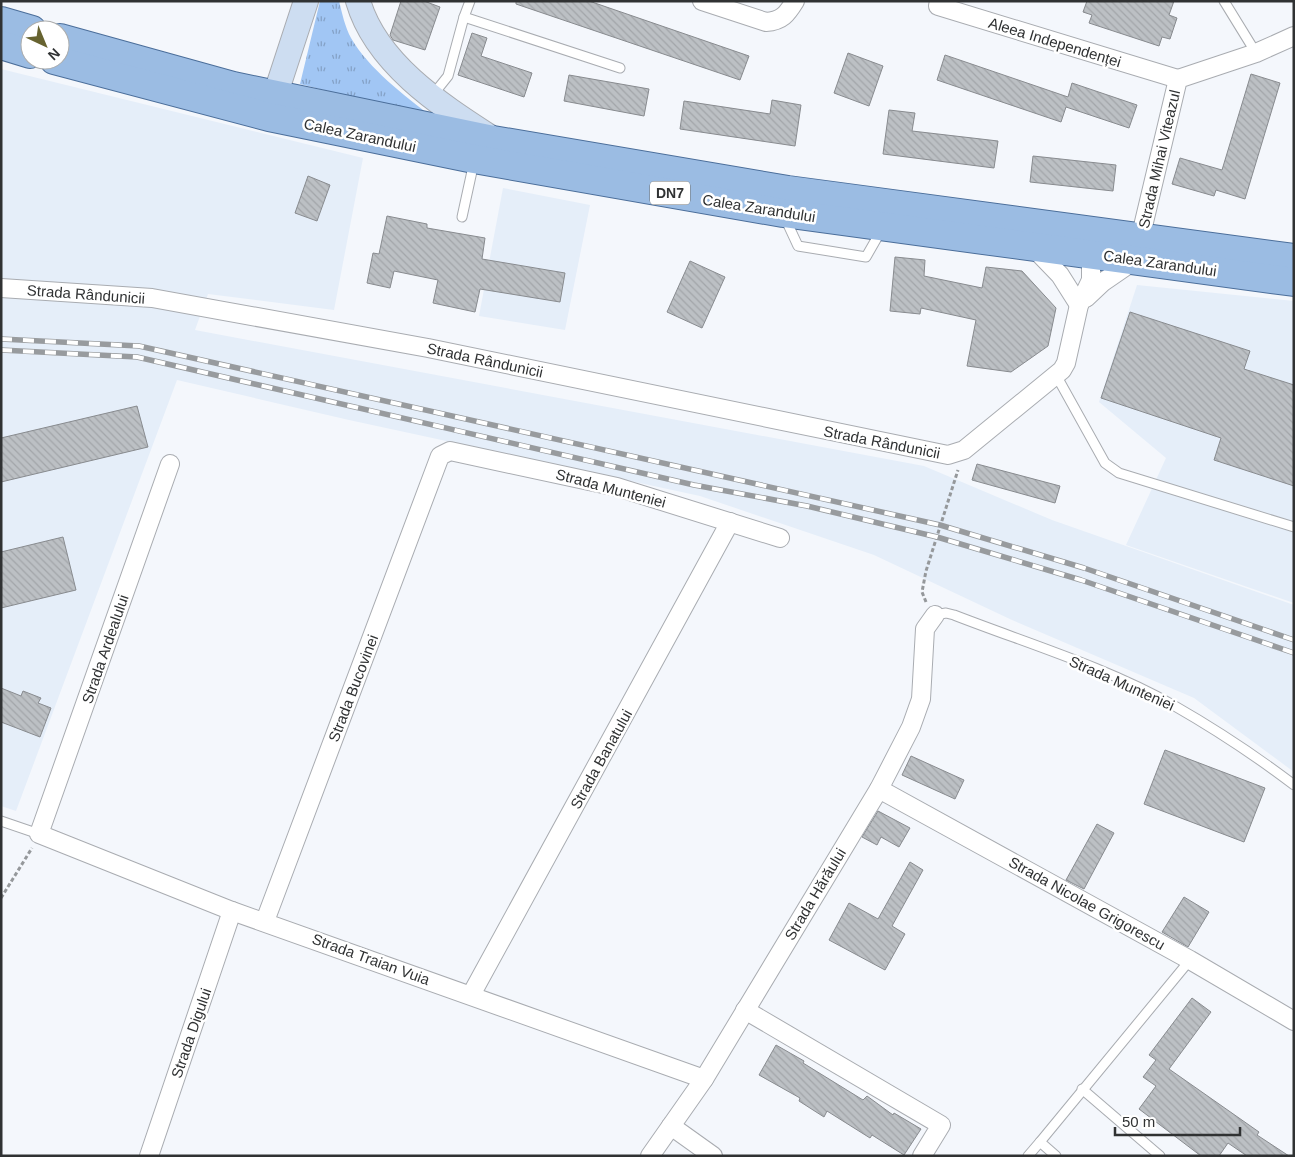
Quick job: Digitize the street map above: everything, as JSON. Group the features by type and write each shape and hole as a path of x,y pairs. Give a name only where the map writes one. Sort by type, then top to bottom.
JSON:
{"main road":[{"path":"1,21 20,27"},
{"name":"Calea Zarandului","path":"70,41 233,86 272,106 493,140 1091,242 1138,248 1294,258"},
{"path":"1,46 20,51"},
{"name":"Calea Zarandului","path":"70,63 272,106 474,159 783,213 884,227 1032,246 1091,242"},
{"name":"Calea Zarandului","path":"1138,248 1294,282"}],"street":[{"path":"272,106 306,1"},
{"path":"358,1 361,14 380,44 398,66 432,96 493,140"},
{"path":"702,1 766,22 777,21 790,8"},
{"name":"Aleea Independenței","path":"939,1 938,6 1178,79"},
{"name":"Strada Mihai Viteazul","path":"1138,248 1178,79 1256,53 1294,36"},
{"path":"964,450 1056,375 1066,363 1079,305 1076,278 1091,242"},
{"path":"1032,246 1060,275 1079,305"},
{"path":"1079,305 1138,248"},
{"name":"Strada Rândunicii","path":"1,288 152,298 428,348 942,455 954,454 964,450"},
{"name":"Strada Munteniei","path":"440,456 450,451 617,487 780,538"},
{"name":"Strada Bucovinei","path":"265,921 440,456"},
{"name":"Strada Ardealului","path":"39,834 170,464"},
{"name":"Strada Banatului","path":"471,995 730,522"},
{"name":"Strada Hărăului","path":"650,1156 704,1079 878,788 918,711 923,681 925,629 935,615"},
{"name":"Strada Nicolae Grigorescu","path":"878,788 1190,960 1294,1021"},
{"name":"Strada Traian Vuia","path":"39,834 232,911 265,921 704,1079"},
{"name":"Strada Digului","path":"149,1156 232,911"},
{"path":"745,1010 941,1125 922,1156"},
{"path":"671,1126 713,1156"}],"lane":[{"path":"432,96 448,76 470,1"},
{"path":"1224,1 1256,53"},
{"path":"464,17 620,68"},
{"path":"462,217 474,159"},
{"path":"1056,375 1105,463 1119,473 1294,527"},
{"name":"Strada Munteniei","path":"935,615 946,613 954,616 1118,679 1173,705 1263,762 1294,786"},
{"path":"1,821 39,834"},
{"path":"1028,1156 1190,960"},
{"path":"1082,1089 1160,1156"},
{"path":"1040,1142 1056,1156"}],"path":[{"path":"935,615 923,598 922,587 964,450"},
{"path":"1,898 39,834"}],"shaded area":[{"path":"1,69 363,158 334,310 208,294 195,330 924,466 1052,520 1294,605 1294,772 1194,698 1012,620 874,555 700,496 349,420 177,380 16,811 1,806"},
{"path":"503,188 590,205 565,330 479,316"},
{"path":"1137,285 1294,301 1294,603 1126,545 1166,458 1099,402"}],"green space":[{"path":"320,1 339,1 351,38 367,60 388,81 432,117 300,84"}],"building":[{"path":"401,1 424,1 440,7 425,50 393,40 390,35"},
{"path":"516,1 589,1 749,56 740,80 516,4"},
{"path":"1087,1 1174,1 1169,15 1177,18 1170,39 1162,37 1159,46 1089,23 1092,15 1083,12"},
{"path":"472,33 487,38 481,56 532,73 524,97 458,75"},
{"path":"848,53 883,66 869,106 834,93"},
{"path":"945,55 1068,97 1072,83 1137,105 1129,128 1066,107 1061,122 937,80"},
{"path":"1251,74 1280,83 1245,199 1216,190 1214,196 1172,184 1180,158 1222,170"},
{"path":"569,75 649,89 644,116 564,101"},
{"path":"772,100 801,105 795,146 680,129 684,101 770,114"},
{"path":"889,110 915,113 912,131 998,141 994,168 883,154"},
{"path":"1033,156 1116,165 1113,191 1030,182"},
{"path":"308,176 330,185 317,221 295,213"},
{"path":"387,216 427,224 427,228 485,238 482,259 565,273 560,302 480,289 475,312 433,303 438,280 394,271 390,288 367,283 373,253 379,254"},
{"path":"895,257 925,260 924,276 982,288 986,267 1022,271 1056,308 1048,346 1011,372 967,366 976,320 921,308 920,314 890,311"},
{"path":"690,261 725,277 702,328 667,312"},
{"path":"1130,312 1250,351 1244,369 1294,385 1294,486 1214,460 1221,438 1101,398"},
{"path":"137,406 148,447 1,482 1,438"},
{"path":"977,464 1060,486 1055,503 972,480"},
{"path":"63,537 76,590 1,608 1,552"},
{"path":"1,688 21,696 23,691 41,698 38,703 51,708 40,737 1,722"},
{"path":"1165,750 1265,788 1244,842 1144,804"},
{"path":"911,756 964,780 955,799 902,775"},
{"path":"878,811 910,828 899,847 881,837 877,845 862,837"},
{"path":"1097,824 1114,833 1084,889 1066,880"},
{"path":"910,862 923,870 892,926 905,934 885,970 829,940 849,903 878,919"},
{"path":"1184,897 1209,912 1188,947 1162,932"},
{"path":"1192,998 1211,1012 1169,1069 1259,1132 1257,1135 1289,1156 1247,1156 1228,1143 1219,1156 1201,1156 1139,1109 1156,1086 1143,1077 1156,1060 1149,1055"},
{"path":"776,1045 863,1100 867,1096 893,1115 894,1113 921,1129 904,1155 872,1135 870,1138 827,1111 824,1117 799,1101 800,1098 759,1075"}],"railway":[{"path":"1,339 139,346 940,525 1084,568 1294,640"},
{"path":"1,350 137,357 694,485 807,506 937,537 1081,580 1294,653"}]}
